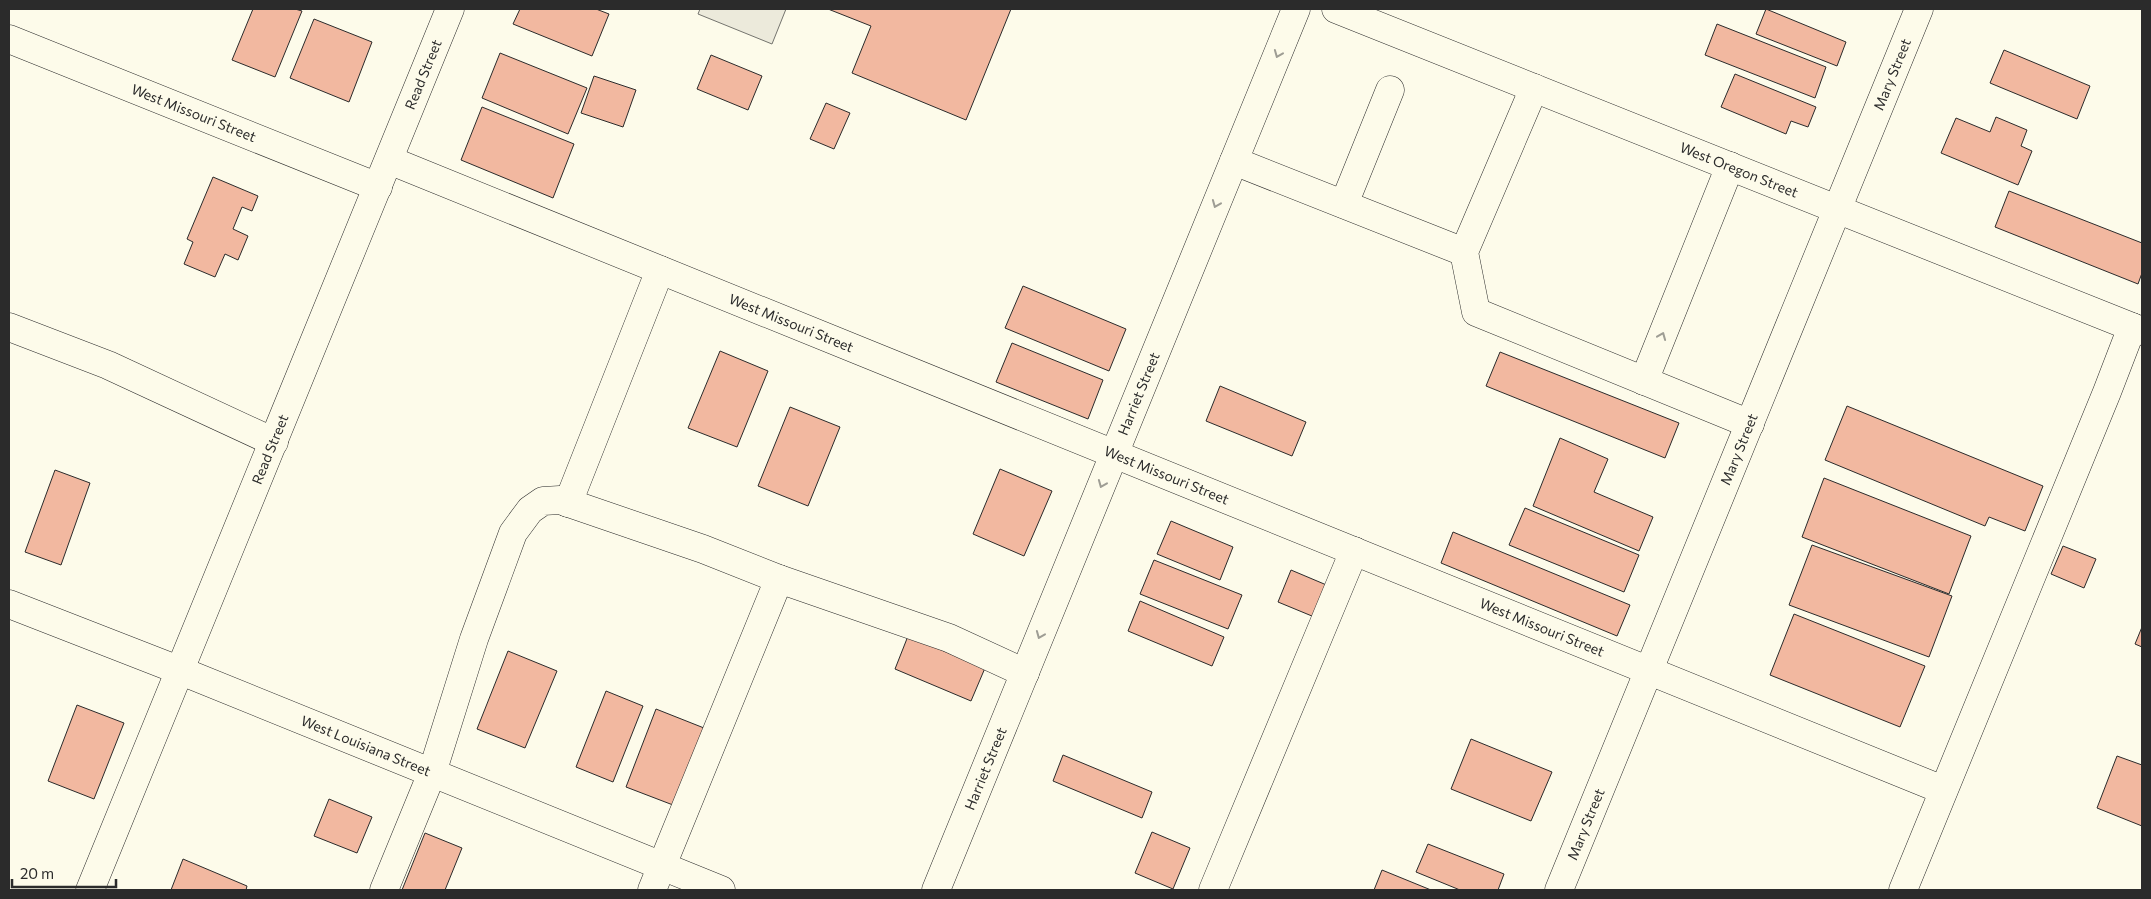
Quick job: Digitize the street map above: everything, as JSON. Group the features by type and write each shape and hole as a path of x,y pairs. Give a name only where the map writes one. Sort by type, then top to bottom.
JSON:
{"street":[{"name":"Read Street","path":"90,890 450,9"},
{"name":"Harriet Street","path":"936,890 1296,9"},
{"name":"West Oregon Street","path":"1336,9 2137,329"},
{"name":"Mary Street","path":"1560,890 1919,9"},
{"name":"West Missouri Street","path":"9,39 378,187"},
{"path":"1534,88 1464,252 1476,312 1750,424"},
{"path":"1344,204 1390,90"},
{"name":"West Missouri Street","path":"389,160 1943,790"},
{"path":"1234,161 1464,252"},
{"path":"1644,381 1730,166"},
{"path":"568,503 660,270"},
{"path":"9,327 108,364 274,442"},
{"path":"1903,890 2096,420 2137,329"},
{"path":"384,890 432,773 474,639 513,534 530,510 543,501 560,500 704,549 779,580 949,638 1025,673"},
{"path":"1213,890 1354,551"},
{"path":"657,878 779,580"},
{"name":"West Louisiana Street","path":"9,604 181,671 432,773 657,878 721,890"}],"shaded area":[{"path":"700,9 786,9 772,44 698,14"}],"building":[{"path":"253,9 295,9 302,11 275,77 232,60"},
{"path":"520,9 596,9 609,14 592,56 513,24"},
{"path":"828,9 1011,9 966,120 852,73 871,26"},
{"path":"1766,9 1846,42 1837,66 1756,34"},
{"path":"314,19 372,42 349,102 290,78"},
{"path":"1717,24 1826,67 1815,98 1705,55"},
{"path":"2004,50 2090,86 2077,119 1990,83"},
{"path":"500,53 587,88 568,134 482,98"},
{"path":"711,55 762,76 748,110 697,89"},
{"path":"1735,74 1816,107 1808,127 1791,121 1786,134 1721,107"},
{"path":"594,76 636,90 623,127 581,113"},
{"path":"826,103 850,113 834,149 810,139"},
{"path":"482,107 574,144 553,198 461,160"},
{"path":"1996,117 2027,130 2021,146 2032,151 2018,185 1941,153 1956,118 1990,132"},
{"path":"213,177 258,196 252,211 242,207 233,229 248,236 238,260 225,254 215,277 184,264 193,242 187,239"},
{"path":"2009,191 2142,243 2142,273 2138,284 1995,227"},
{"path":"1023,286 1126,329 1109,371 1005,328"},
{"path":"1012,343 1103,380 1088,419 996,382"},
{"path":"720,351 768,371 737,447 688,428"},
{"path":"1500,352 1679,423 1665,458 1486,386"},
{"path":"1220,386 1306,422 1292,456 1206,421"},
{"path":"1847,406 2043,486 2025,531 1989,517 1985,526 1825,460"},
{"path":"790,407 840,427 808,506 758,486"},
{"path":"1560,438 1608,459 1594,492 1653,517 1639,551 1533,506"},
{"path":"1000,469 1052,491 1024,556 973,534"},
{"path":"55,470 90,483 61,565 25,552"},
{"path":"1824,478 1971,536 1949,594 1802,537"},
{"path":"1525,508 1639,555 1624,592 1509,545"},
{"path":"1171,521 1233,547 1220,580 1157,554"},
{"path":"1453,532 1630,605 1617,636 1441,563"},
{"path":"1812,545 1952,596 1929,657 1789,605"},
{"path":"2063,546 2096,559 2084,588 2051,574"},
{"path":"1154,560 1242,595 1228,629 1140,594"},
{"path":"1291,570 1336,589 1324,621 1278,602"},
{"path":"1140,601 1224,637 1212,666 1128,631"},
{"path":"1794,614 1925,666 1900,727 1770,675"},
{"path":"2142,627 2142,647 2135,644"},
{"path":"908,636 985,668 971,701 895,669"},
{"path":"508,651 557,671 525,748 477,729"},
{"path":"606,691 643,706 613,782 576,767"},
{"path":"77,705 124,723 94,799 48,781"},
{"path":"656,709 704,728 673,805 626,787"},
{"path":"1471,739 1552,772 1531,821 1451,789"},
{"path":"1063,755 1152,792 1142,818 1053,781"},
{"path":"2117,756 2142,765 2142,826 2097,808"},
{"path":"329,799 372,817 357,853 314,836"},
{"path":"1152,832 1190,848 1173,889 1135,873"},
{"path":"425,833 462,848 445,890 402,890"},
{"path":"1428,844 1504,874 1498,890 1460,890 1416,872"},
{"path":"183,859 247,886 246,890 171,890"},
{"path":"1382,870 1431,890 1374,890"}]}
